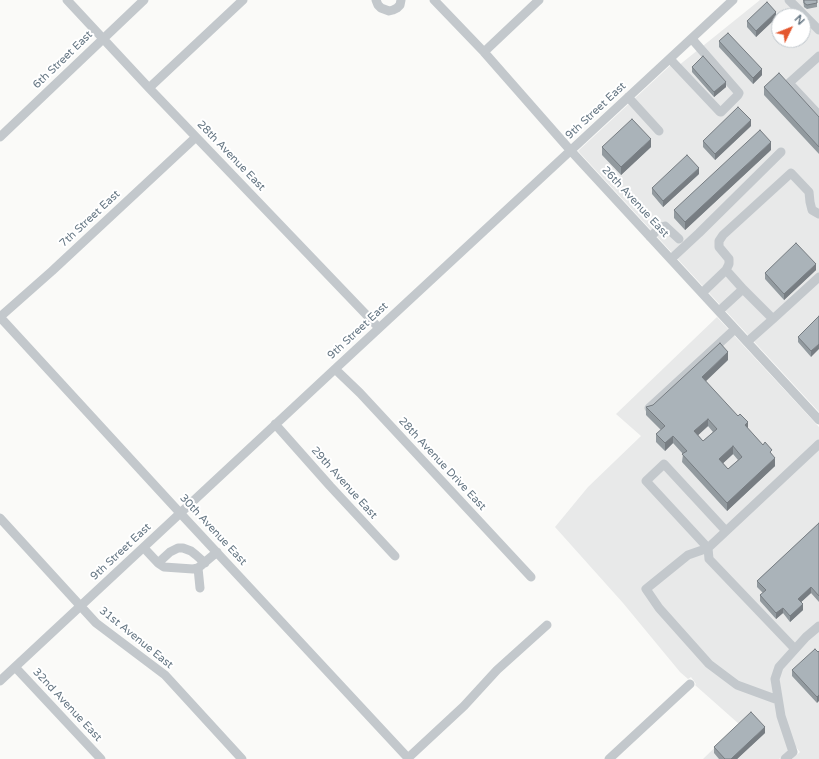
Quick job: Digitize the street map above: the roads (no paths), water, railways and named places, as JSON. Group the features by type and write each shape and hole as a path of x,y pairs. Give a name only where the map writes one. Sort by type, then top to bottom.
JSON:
{"street":[{"name":"28th Avenue East","path":"67,0 149,88 379,328"},
{"name":"6th Street East","path":"0,137 144,0"},
{"path":"149,88 243,0"},
{"path":"376,0 381,8 389,11 400,5 401,0"},
{"name":"26th Avenue East","path":"434,0 484,52 571,151 819,420"},
{"path":"484,52 539,0"},
{"name":"9th Street East","path":"0,682 80,606 181,514 275,424 734,0"},
{"path":"789,0 819,30"},
{"path":"670,58 721,112 739,93 692,39"},
{"path":"819,56 789,84 819,115"},
{"path":"628,97 659,131"},
{"name":"7th Street East","path":"0,317 52,271 196,137"},
{"path":"670,259 699,233 781,152"},
{"path":"702,292 726,270 729,264 729,259 719,247 719,241 723,235 791,173 809,192 812,210 819,214"},
{"path":"650,237 665,226 679,239"},
{"path":"726,270 773,319"},
{"path":"747,342 819,277"},
{"path":"719,311 744,289"},
{"name":"30th Avenue East","path":"0,317 408,759"},
{"path":"649,408 736,329"},
{"name":"28th Avenue Drive East","path":"335,369 360,393 531,577"},
{"name":"29th Avenue East","path":"275,424 395,556"},
{"path":"778,700 737,685 709,664 659,608 646,589 688,555 708,548 819,444"},
{"path":"726,531 664,464 646,481 708,548 709,559 795,649"},
{"name":"31st Avenue East","path":"0,518 96,623 165,676 242,759"},
{"path":"144,548 158,563 164,567 193,569 201,566 217,552"},
{"path":"158,563 170,552 178,548 188,549 196,555 201,566 200,588"},
{"path":"408,759 464,706 497,670 547,625"},
{"path":"785,759 793,752 781,716 775,679 779,667 806,637 819,626"},
{"name":"32nd Avenue East","path":"15,667 101,759"},
{"path":"609,759 690,684"}]}
